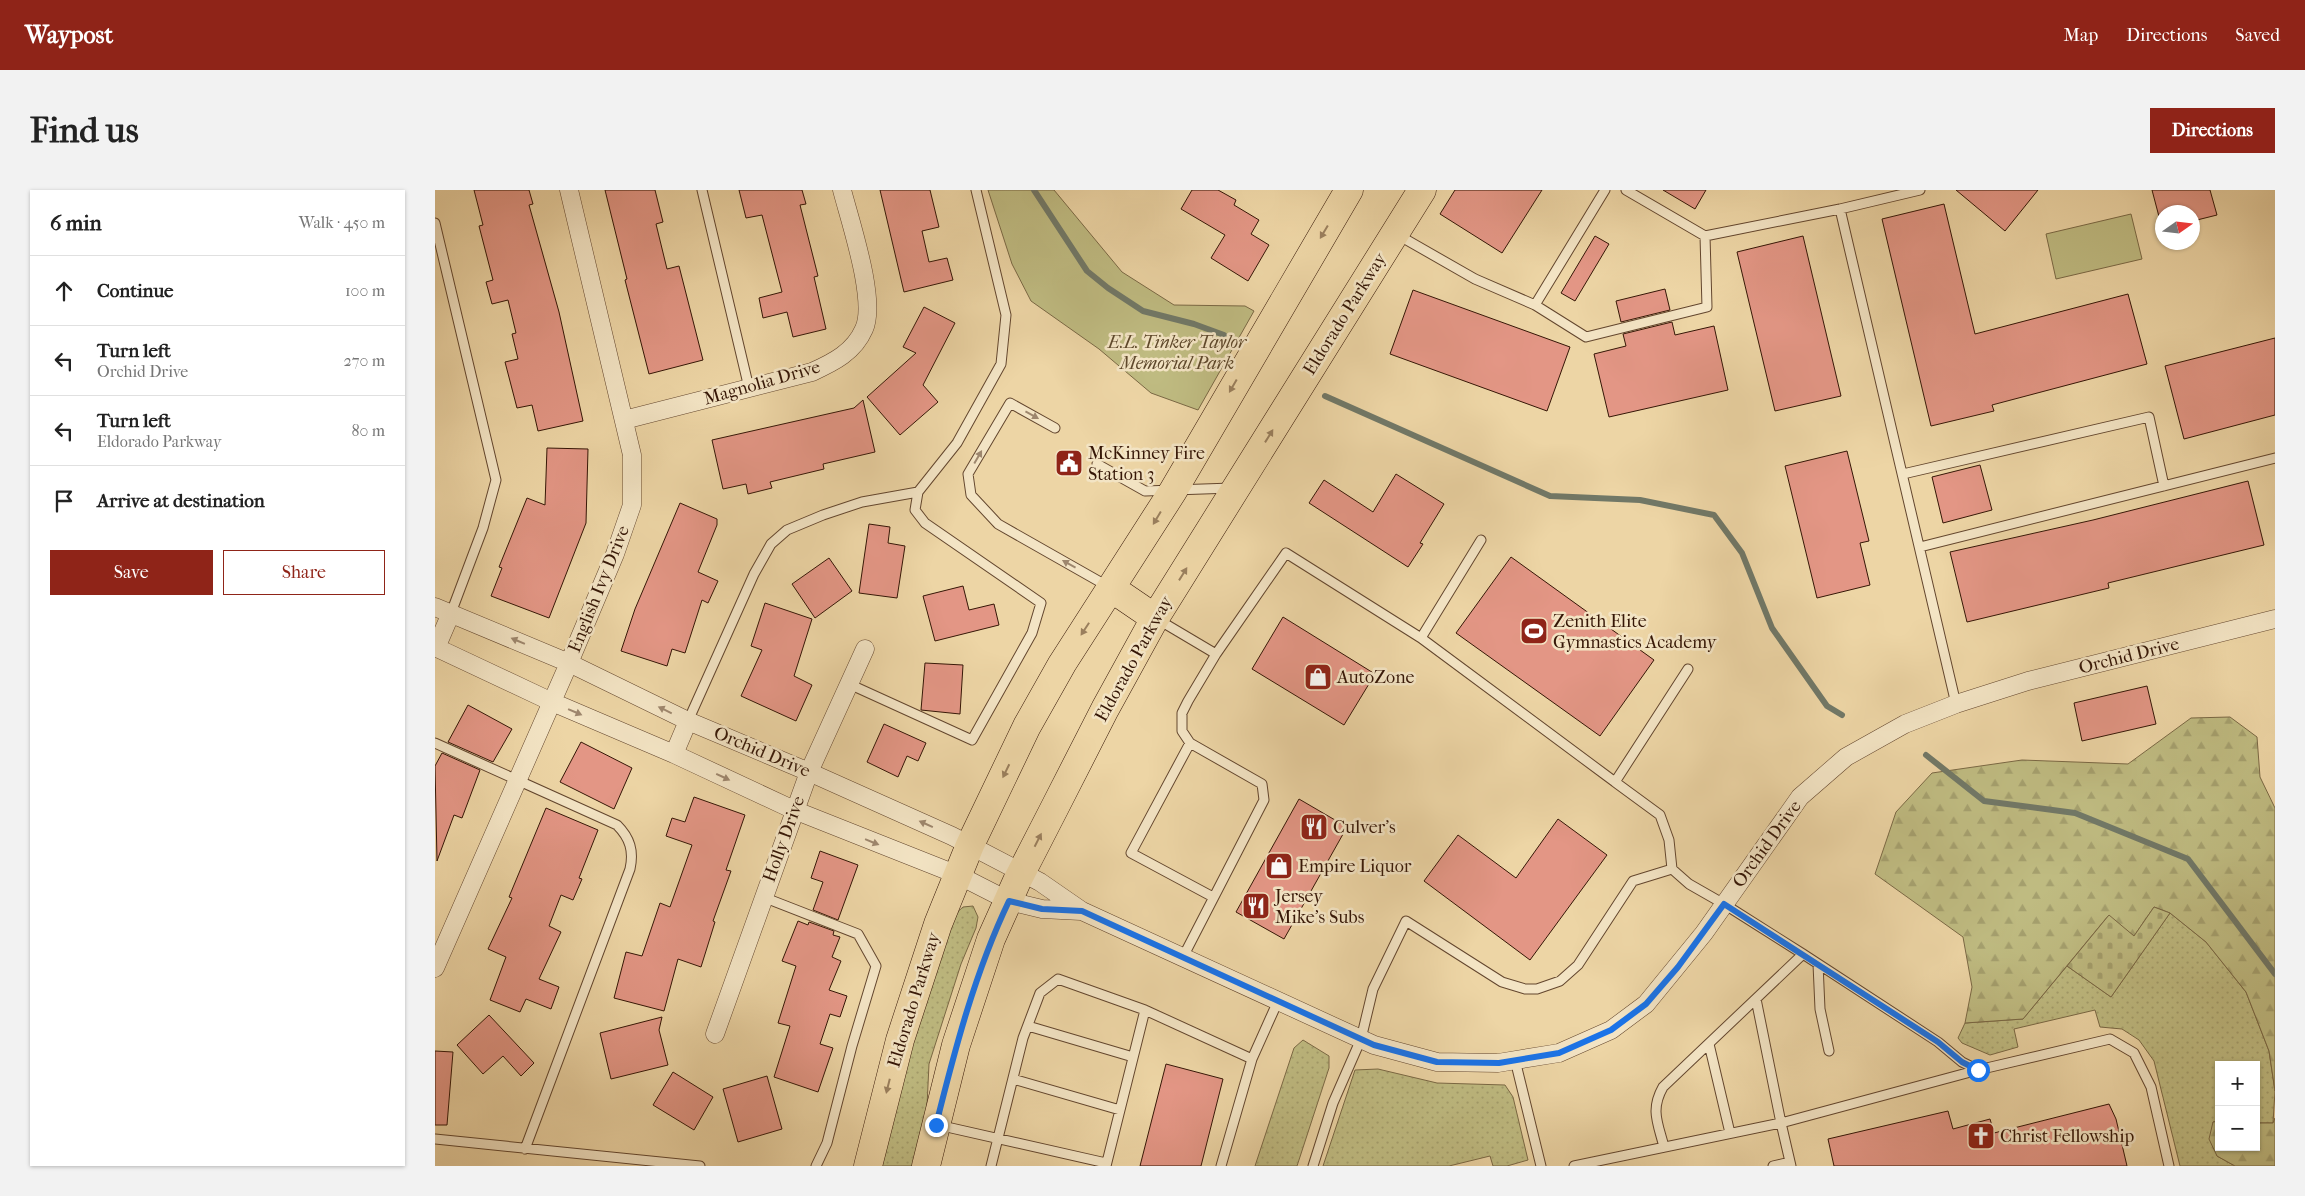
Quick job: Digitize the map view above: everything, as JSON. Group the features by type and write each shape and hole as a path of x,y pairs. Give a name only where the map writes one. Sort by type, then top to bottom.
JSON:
{"main road":[{"name":"Eldorado Parkway","path":"868,1166 900,1040 938,924 970,845 1027,726 1062,664 1173,491 1349,190"},
{"name":"Eldorado Parkway","path":"926,1166 956,1045 991,939 1022,872 1105,709 1155,618 1422,190"},
{"path":"1111,588 1155,618"}],"street":[{"name":"English Ivy Drive","path":"435,968 615,554 631,505 632,455 569,190"},
{"name":"Magnolia Drive","path":"624,420 812,372 836,361 855,344 865,328 866,288 842,190"},
{"path":"435,648 443,610"},
{"name":"Orchid Drive","path":"443,610 569,662 687,721 809,772 970,845 1047,886 1082,911 1361,1040 1437,1062 1499,1063 1559,1053 1611,1030 1639,1009 1678,967 1800,797 1845,757 1905,724 1956,704 2029,682 2275,619"},
{"name":"Orchid Drive","path":"435,648 552,702 674,754 794,810 957,875 1009,901 1042,909 1082,911"},
{"name":"Holly Drive","path":"715,1034 794,810 809,772 865,650"},
{"path":"674,754 687,721"}],"lane":[{"path":"702,190 749,388"},
{"path":"849,684 971,740 1032,633 1041,603 925,524 915,510 918,492 957,443 1001,364 1007,315 976,190"},
{"path":"1535,305 1605,190"},
{"path":"1626,190 1705,236 1840,209 1920,190"},
{"path":"1840,209 1956,704"},
{"path":"435,223 497,480 483,528 443,610"},
{"path":"1396,234 1475,280 1535,305 1586,337 1707,307 1705,236"},
{"path":"1055,428 1010,403 968,474 971,495 998,524 1111,588"},
{"path":"1903,474 2149,416 2164,486"},
{"path":"1920,547 2275,458"},
{"path":"1097,464 1145,491 1237,488"},
{"path":"687,721 754,574 771,544 787,530 823,515 862,502 918,492"},
{"path":"1421,638 1481,540"},
{"path":"1183,957 1264,800 1262,784 1190,743 1181,731 1182,713 1216,654 1286,553 1421,638 1660,815 1669,840 1672,869 1689,884 1803,954 1938,1042 1962,1062 1978,1070"},
{"path":"1155,618 1216,654"},
{"path":"1615,782 1688,669"},
{"path":"1190,743 1131,853 1213,897"},
{"path":"435,744 617,825 629,839 632,860 525,1149"},
{"path":"1313,1166 1333,1103 1361,1040 1373,989 1406,921 1502,982 1525,989 1537,989 1560,981 1574,970 1633,881 1672,869"},
{"path":"763,897 858,934 876,966 852,1046 827,1143 816,1166"},
{"path":"1663,1147 1655,1111 1656,1099 1663,1087 1674,1074 1709,1044 1803,954"},
{"path":"1818,964 1820,1009 1829,1051"},
{"path":"991,1166 1028,1026 1040,993 1058,979 1145,1010 1252,1059"},
{"path":"1757,999 1790,1164 1773,1166"},
{"path":"1221,1166 1252,1059 1278,1001"},
{"path":"936,1125 1106,1164 1145,1010"},
{"path":"1028,1026 1133,1057"},
{"path":"1573,1166 1781,1123 1978,1070 2110,1039 2134,1053 2151,1087 2169,1166"},
{"path":"1709,1044 1730,1133"},
{"path":"1515,1060 1541,1166"},
{"path":"1013,1079 1120,1110"},
{"path":"435,1139 700,1166"}],"green space":[{"name":"E.L. Tinker Taylor Memorial Park","path":"988,190 1054,190 1122,272 1174,305 1245,306 1254,311 1198,410 1151,393 1099,349 1031,301 1012,264"},
{"path":"2131,214 2142,259 2056,279 2046,234"},
{"path":"2230,717 2257,737 2260,777 2275,808 2275,1091 2269,1051 2246,992 2206,942 2170,913 2154,907 2134,936 2108,916 2023,1019 1965,1023 1972,987 1963,937 1875,874 1896,812 1932,773 2022,760 2128,764 2191,718"},
{"path":"973,906 978,917 976,928 961,964 929,1064 927,1106 914,1166 878,1166 892,1100 953,916 963,907"},
{"path":"2154,907 2170,913 2111,997 2067,966 2109,915 2134,936"},
{"path":"2170,913 2206,942 2246,992 2269,1051 2275,1091 2273,1123 2260,1123 2260,1061 2215,1061 2215,1122 2213,1122 2215,1151 2217,1156 2235,1166 2180,1166 2154,1061 2139,1040 2122,1029 2100,1027 2095,1010 2014,1029 2018,1047 1990,1055 1962,1043 1958,1038 1965,1023 2023,1019 2067,966 2111,997"},
{"path":"1303,1040 1329,1056 1329,1068 1297,1166 1255,1166 1294,1048"},
{"path":"1378,1069 1437,1083 1505,1085 1513,1097 1528,1160 1507,1166 1493,1166 1490,1156 1449,1166 1323,1166 1355,1070"},
{"path":"2275,1118 2275,1166 2235,1166 2217,1156 2209,1139 2213,1122 2215,1122 2215,1151 2260,1151 2260,1123 2273,1123"}],"building":[{"path":"474,190 529,190 533,204 529,205 559,312 583,421 538,431 532,405 517,408 505,362 518,359 512,334 516,333 508,300 492,304 486,282 493,280 479,226 483,225"},
{"path":"605,190 655,190 663,222 656,224 667,269 679,266 703,360 649,374"},
{"path":"739,190 802,190 806,204 800,205 818,276 814,277 826,329 793,337 787,312 763,318 759,298 782,292 762,215 746,218"},
{"path":"880,190 930,190 939,227 922,231 929,262 947,258 953,280 904,292"},
{"path":"1192,190 1218,190 1236,200 1234,205 1259,220 1251,234 1269,245 1248,281 1211,258 1225,235 1181,209"},
{"path":"1455,190 1542,190 1502,253 1440,214"},
{"path":"1663,190 1706,190 1695,209"},
{"path":"1956,190 2038,190 2005,231"},
{"path":"2152,190 2210,190 2217,215 2200,219 2200,205 2156,205"},
{"path":"1944,204 1975,334 2128,294 2147,364 1992,405 1994,411 1931,426 1882,219"},
{"path":"1595,236 1609,244 1575,301 1561,293"},
{"path":"1803,236 1841,396 1775,411 1737,252"},
{"path":"1665,289 1670,310 1621,322 1616,301"},
{"path":"1413,290 1570,347 1547,411 1390,354"},
{"path":"924,307 955,323 923,385 938,402 900,435 867,397 916,353 903,347"},
{"path":"1672,322 1675,335 1714,326 1728,390 1609,417 1594,354 1626,346 1623,334"},
{"path":"2275,338 2275,415 2184,439 2165,366"},
{"path":"863,400 875,452 823,464 824,469 770,482 772,488 748,494 746,484 723,489 712,440 854,408"},
{"path":"547,448 588,449 586,523 549,618 491,596 502,568 499,567 527,498 545,505"},
{"path":"1847,451 1869,541 1860,543 1870,585 1817,598 1785,466"},
{"path":"1980,465 1992,510 1943,523 1932,477"},
{"path":"1396,474 1444,504 1420,543 1423,544 1408,567 1309,503 1324,480 1373,512"},
{"path":"2248,481 2264,545 2108,583 2109,588 1967,622 1950,552 2093,520"},
{"path":"680,503 717,519 717,525 698,572 718,581 708,603 702,600 685,653 672,649 667,666 621,651 635,609"},
{"path":"869,524 890,527 888,543 905,546 897,598 859,593"},
{"path":"1511,557 1654,660 1600,736 1456,633"},
{"path":"829,558 852,591 815,618 792,584"},
{"path":"963,586 969,610 994,604 999,625 935,641 923,596"},
{"path":"765,603 812,619 794,676 812,685 796,721 741,696 762,650 751,646"},
{"path":"1283,617 1375,674 1344,725 1252,669"},
{"path":"925,663 963,665 960,714 921,710"},
{"path":"2147,686 2156,724 2082,741 2074,703"},
{"path":"468,705 512,729 493,762 448,742"},
{"path":"884,724 926,743 918,761 907,756 898,777 867,762"},
{"path":"581,742 632,768 614,809 560,782"},
{"path":"442,753 480,770 462,818 454,815 437,861 435,766"},
{"path":"694,797 745,815 726,870 731,871 713,921 715,922 701,967 678,959 664,1011 614,998 626,952 642,956 660,903 670,907 692,845 666,836 672,818 685,822"},
{"path":"1299,799 1347,827 1284,939 1236,912"},
{"path":"546,808 598,830 579,878 582,879 573,900 561,895 549,926 561,932 539,979 559,987 551,1009 526,999 520,1012 490,1000 506,957 488,949 512,898 509,897"},
{"path":"1558,819 1607,855 1530,960 1424,881 1458,835 1516,878"},
{"path":"820,851 858,865 838,920 813,910 823,882 811,878"},
{"path":"798,921 808,925 809,922 834,931 833,935 840,937 832,957 841,961 829,990 847,996 840,1017 830,1014 820,1044 833,1048 818,1092 774,1077 790,1026 778,1023 796,966 782,961"},
{"path":"489,1015 534,1063 521,1076 503,1056 483,1074 457,1045"},
{"path":"662,1017 659,1030 668,1065 611,1079 600,1033"},
{"path":"435,1051 453,1052 447,1125 435,1125"},
{"path":"1166,1064 1223,1079 1201,1166 1140,1166"},
{"path":"673,1072 713,1097 694,1130 653,1105"},
{"path":"767,1076 782,1129 738,1142 723,1089"},
{"name":"Christ Fellowship","path":"2109,1104 2116,1119 2127,1166 1834,1166 1828,1139 1948,1111 1953,1129 1990,1119 1994,1133"}],"waterway":[{"path":"1034,190 1087,271 1108,288 1143,311 1194,324 1224,335"},
{"path":"1325,396 1550,496 1640,500 1714,515 1742,553 1772,628 1827,706 1842,715"},
{"path":"1926,755 1984,801 2075,813 2188,859 2275,974"}],"place":[{"name":"McKinney Fire Station 3","path":"1069,463"},
{"name":"Zenith Elite Gymnastics Academy","path":"1534,631"},
{"name":"AutoZone","path":"1318,677"},
{"name":"Culver's","path":"1314,827"},
{"name":"Empire Liquor","path":"1279,866"},
{"name":"Jersey Mike's Subs","path":"1256,906"},
{"name":"Christ Fellowship","path":"1981,1136"}],"route":[{"path":"936,1125 956,1045 991,939 1009,901 1042,909 1082,911 1374,1045 1437,1062 1499,1063 1559,1053 1611,1030 1646,1004 1678,967 1724,904 1938,1042 1962,1062 1978,1070"}]}
